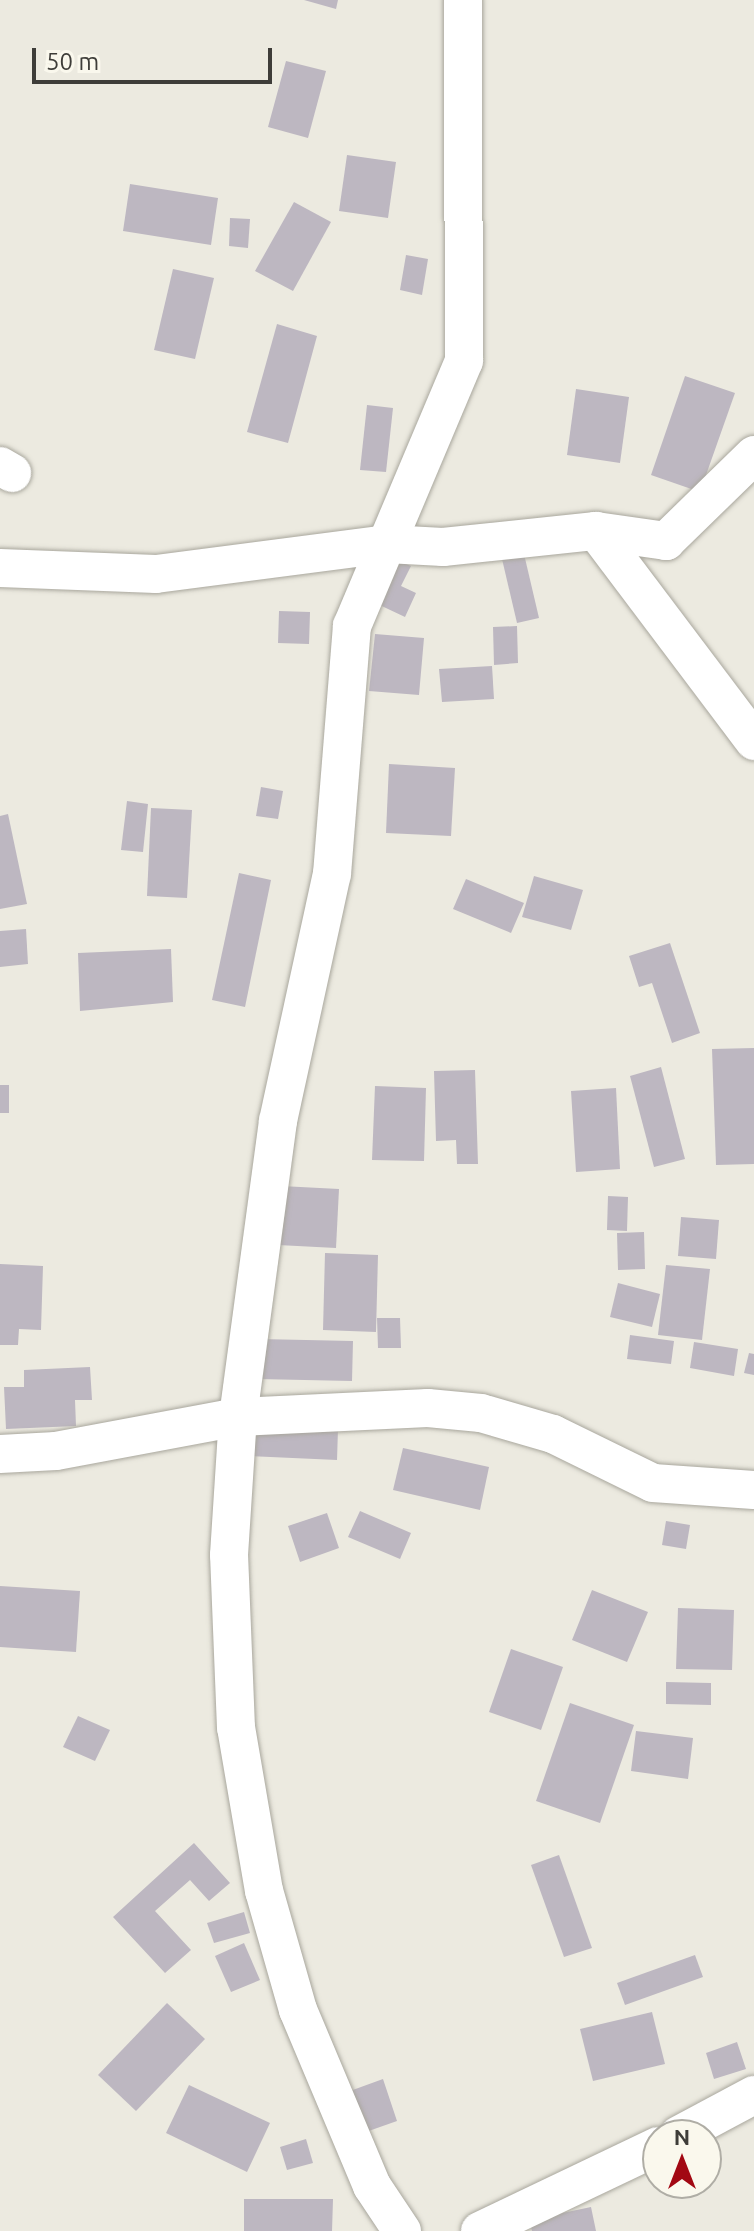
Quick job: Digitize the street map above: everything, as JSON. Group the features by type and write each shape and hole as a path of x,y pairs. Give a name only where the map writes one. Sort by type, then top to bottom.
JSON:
{"street":[{"path":"402,2231 372,2186 298,2010 264,1891 236,1728 229,1555 238,1417 278,1121 332,874 352,626 464,361 463,0"},
{"path":"0,568 156,574 387,544 443,547 596,531 666,541 754,455"},
{"path":"596,531 754,741"},
{"path":"0,1454 56,1451 238,1417 377,1407 481,1413 553,1434 653,1483 754,1490"},
{"path":"709,2119 754,2095"},
{"path":"480,2231 642,2154"}],"building":[{"path":"304,0 338,0 336,9"},
{"path":"286,61 326,71 308,138 268,127"},
{"path":"347,155 396,162 388,218 339,211"},
{"path":"130,184 218,198 211,245 123,231"},
{"path":"294,202 331,222 293,291 255,271"},
{"path":"230,218 250,219 248,248 229,246"},
{"path":"406,255 428,259 422,295 400,290"},
{"path":"173,269 214,278 195,359 154,350"},
{"path":"277,324 317,336 288,443 247,432"},
{"path":"685,376 735,393 700,492 651,475"},
{"path":"576,389 629,397 620,463 567,455"},
{"path":"367,405 393,408 386,472 360,470"},
{"path":"524,554 539,618 517,623 502,559"},
{"path":"389,556 411,566 401,586 416,593 405,617 369,600"},
{"path":"279,611 310,612 309,644 278,643"},
{"path":"517,626 518,663 494,665 493,627"},
{"path":"375,634 424,638 419,695 369,691"},
{"path":"492,666 494,699 442,702 439,669"},
{"path":"389,764 455,768 451,836 386,833"},
{"path":"261,787 283,791 278,819 256,816"},
{"path":"127,801 148,804 143,852 121,850"},
{"path":"151,808 192,810 187,898 147,896"},
{"path":"8,814 27,904 0,909 0,816"},
{"path":"239,873 271,880 245,1007 212,1000"},
{"path":"534,876 583,890 571,930 522,917"},
{"path":"466,879 524,903 511,933 453,909"},
{"path":"26,929 28,964 0,967 0,931"},
{"path":"670,943 700,1033 672,1043 652,983 639,987 629,956"},
{"path":"171,949 173,1002 80,1011 78,953"},
{"path":"754,1048 754,1164 716,1165 712,1049"},
{"path":"661,1067 685,1159 654,1167 630,1076"},
{"path":"475,1070 478,1164 457,1164 456,1140 436,1141 434,1071"},
{"path":"0,1085 9,1085 9,1113 0,1113"},
{"path":"375,1086 426,1088 424,1161 372,1160"},
{"path":"616,1088 620,1169 576,1172 571,1091"},
{"path":"281,1186 339,1189 336,1248 278,1245"},
{"path":"608,1196 628,1197 627,1231 607,1230"},
{"path":"681,1217 719,1220 716,1259 678,1256"},
{"path":"644,1232 645,1269 618,1270 617,1233"},
{"path":"325,1253 378,1255 376,1332 323,1330"},
{"path":"0,1264 43,1266 41,1330 19,1329 18,1345 0,1345"},
{"path":"666,1265 710,1269 702,1340 658,1335"},
{"path":"618,1283 660,1294 652,1327 610,1317"},
{"path":"377,1318 400,1318 401,1348 378,1348"},
{"path":"630,1335 674,1341 671,1364 627,1359"},
{"path":"259,1339 353,1341 352,1381 257,1379"},
{"path":"694,1342 738,1349 734,1376 690,1368"},
{"path":"749,1353 754,1354 754,1375 744,1373"},
{"path":"90,1367 92,1400 75,1400 76,1426 6,1429 4,1387 24,1387 24,1370"},
{"path":"252,1426 338,1428 337,1460 251,1456"},
{"path":"403,1448 489,1467 480,1510 393,1490"},
{"path":"360,1511 411,1533 400,1559 348,1537"},
{"path":"327,1513 339,1548 300,1562 288,1526"},
{"path":"666,1521 690,1525 686,1549 662,1545"},
{"path":"0,1586 80,1591 76,1652 0,1647"},
{"path":"592,1590 648,1612 627,1662 572,1640"},
{"path":"678,1608 734,1610 732,1670 676,1669"},
{"path":"511,1649 563,1667 541,1730 489,1712"},
{"path":"666,1682 711,1683 711,1705 666,1704"},
{"path":"570,1703 634,1725 600,1823 536,1801"},
{"path":"78,1716 110,1730 95,1761 63,1747"},
{"path":"636,1731 693,1738 688,1779 631,1771"},
{"path":"194,1843 230,1883 209,1901 190,1880 155,1911 191,1950 165,1973 113,1917"},
{"path":"559,1855 592,1948 564,1957 531,1865"},
{"path":"244,1912 250,1933 214,1943 207,1923"},
{"path":"244,1943 260,1980 231,1992 215,1956"},
{"path":"695,1955 703,1977 625,2005 617,1983"},
{"path":"167,2003 205,2039 136,2111 98,2075"},
{"path":"652,2012 665,2064 593,2081 580,2029"},
{"path":"737,2042 746,2069 714,2079 706,2053"},
{"path":"383,2079 397,2121 363,2133 350,2091"},
{"path":"189,2085 270,2123 247,2172 166,2133"},
{"path":"306,2139 313,2163 287,2170 280,2147"},
{"path":"244,2199 333,2199 332,2231 244,2231"},
{"path":"591,2207 596,2231 532,2231 529,2220"}]}
